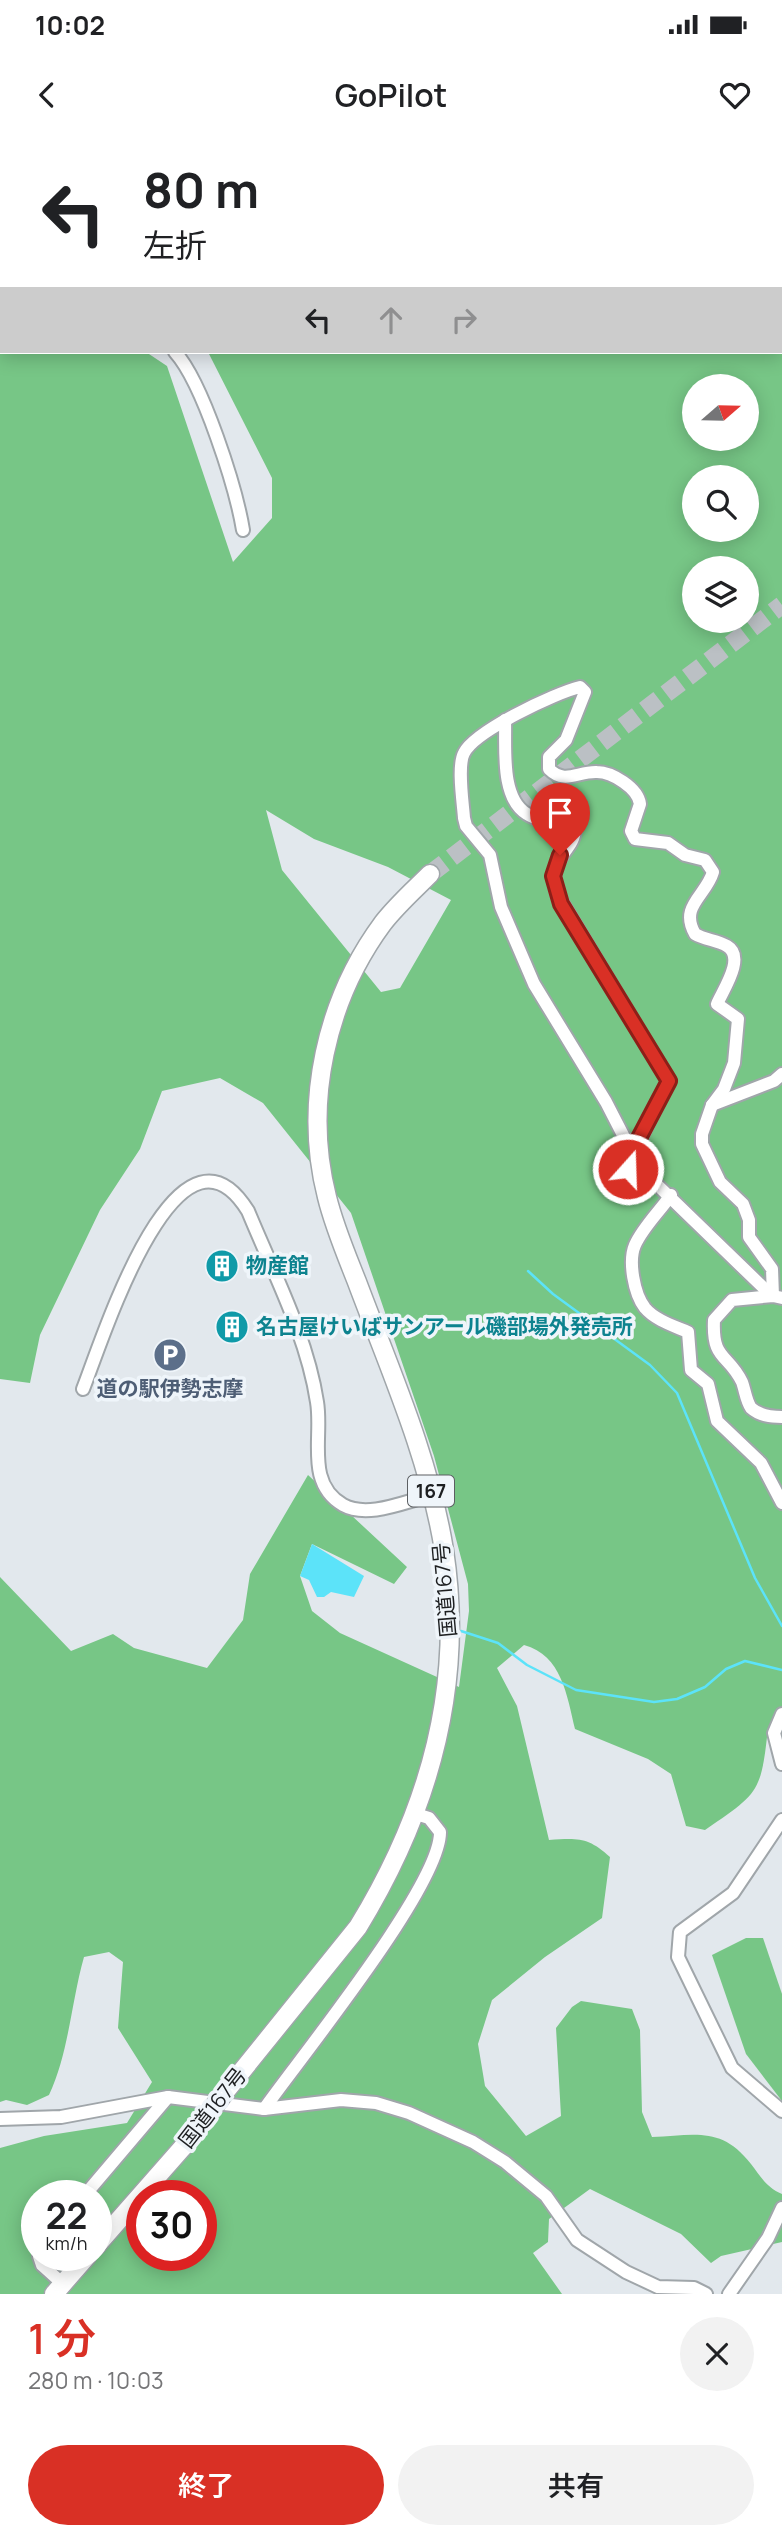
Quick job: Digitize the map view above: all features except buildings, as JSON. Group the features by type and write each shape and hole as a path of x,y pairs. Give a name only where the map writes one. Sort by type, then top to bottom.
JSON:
{"highway":[{"name":"国道167号","path":"112,2228 183,2147 358,1927 391,1870 416,1814 437,1749 450,1678 449,1602 444,1550 418,1445 334,1220 322,1169 318,1120 326,1049 349,980 384,922 430,874"},
{"path":"58,2289 74,2271"}],"street":[{"path":"177,354 188,369 221,450 239,505 243,530"},
{"path":"575,688 583,688 585,692 566,740 549,757 549,769 566,778 592,772 604,773 632,789 640,803 631,831 635,839 665,842 685,855 705,860 712,867 713,876 694,900 689,919 695,934 729,947 734,953 735,961 717,1004 738,1019 738,1028 731,1074 712,1105 702,1134 702,1144 720,1182 743,1205 749,1220 749,1237 772,1269 777,1297 671,1195 648,1176 628,1169 629,1157 624,1137 606,1102 534,984 501,906 491,855 466,826 462,755 493,727 575,688"},
{"path":"506,720 507,762 514,800 527,815 570,823 575,828 575,835 555,864 553,876 557,894 669,1081 629,1157"},
{"path":"712,1105 774,1081 782,1074"},
{"path":"83,1389 129,1273 167,1204 190,1186 219,1184 241,1200 248,1210 309,1361 318,1406 320,1476 326,1489 345,1506 359,1510 432,1494"},
{"path":"671,1195 635,1245 632,1264 635,1284 644,1307 660,1320 688,1332 691,1370 708,1384 717,1421 761,1463 782,1503"},
{"path":"777,1297 732,1300 714,1320 713,1341 721,1357 736,1371 749,1406 766,1417 782,1417"},
{"path":"782,1714 774,1733 782,1765"},
{"path":"264,2109 401,1919 422,1885 436,1853 440,1832 429,1818 416,1814"},
{"path":"782,1820 733,1893 680,1932 678,1957 732,2068 782,2111"},
{"path":"98,2180 168,2097"},
{"path":"0,2119 61,2117 168,2097 264,2109 358,2100 409,2113 473,2142 521,2173 546,2196 577,2240 626,2272 658,2287 694,2288 706,2294"},
{"path":"729,2294 768,2238 782,2208"},
{"path":"46,2271 58,2289"}],"green space":[{"path":"0,354 149,354 167,366 233,562 272,518 272,478 209,354 782,354 782,1723 768,1728 763,1766 754,1790 737,1808 705,1830 686,1826 671,1774 648,1759 575,1729 561,1678 555,1667 537,1650 524,1645 497,1668 517,1706 549,1840 582,1840 610,1857 602,1918 545,1957 492,2000 478,2044 485,2086 526,2136 561,2116 556,2028 572,2007 581,2001 632,2009 640,2030 642,2112 652,2137 695,2135 718,2138 729,2143 768,2185 782,2194 782,2242 721,2256 711,2263 681,2234 590,2189 549,2219 548,2242 533,2253 562,2294 0,2294 0,2148 44,2136 127,2123 152,2082 118,2028 123,1962 109,1952 84,1957 61,2062 49,2095 27,2105 6,2100 0,2102 0,1577 71,1651 113,1634 134,1648 207,1668 243,1620 250,1574 308,1475 407,1567 394,1584 312,1544 300,1576 312,1611 340,1633 459,1687 469,1611 468,1584 434,1456 351,1213 263,1103 220,1078 162,1091 140,1149 100,1210 40,1335 30,1383 0,1379","holes":["266,810 314,839 388,867 451,900 400,988 381,992 282,870"]},
{"path":"746,1938 763,1938 782,1994 782,2101 746,2054 712,1955"}],"water":[{"path":"312,1544 364,1576 354,1597 331,1592 324,1597 317,1597 309,1580 300,1576"}],"waterway":[{"path":"528,1271 553,1294 650,1365 677,1393 755,1578 782,1626"},
{"path":"461,1631 498,1643 527,1665 576,1690 654,1702 677,1699 705,1687 726,1669 745,1661 782,1670"}],"tunnel":[{"path":"430,874 782,605"}],"place":[{"name":"物産館","path":"222,1266"},
{"name":"名古屋けいばサンアール磯部場外発売所","path":"232,1327"},
{"name":"道の駅伊勢志摩","path":"170,1355"}],"route":[{"path":"560,855 553,876 561,904 669,1081 629,1157 628,1169"}]}
